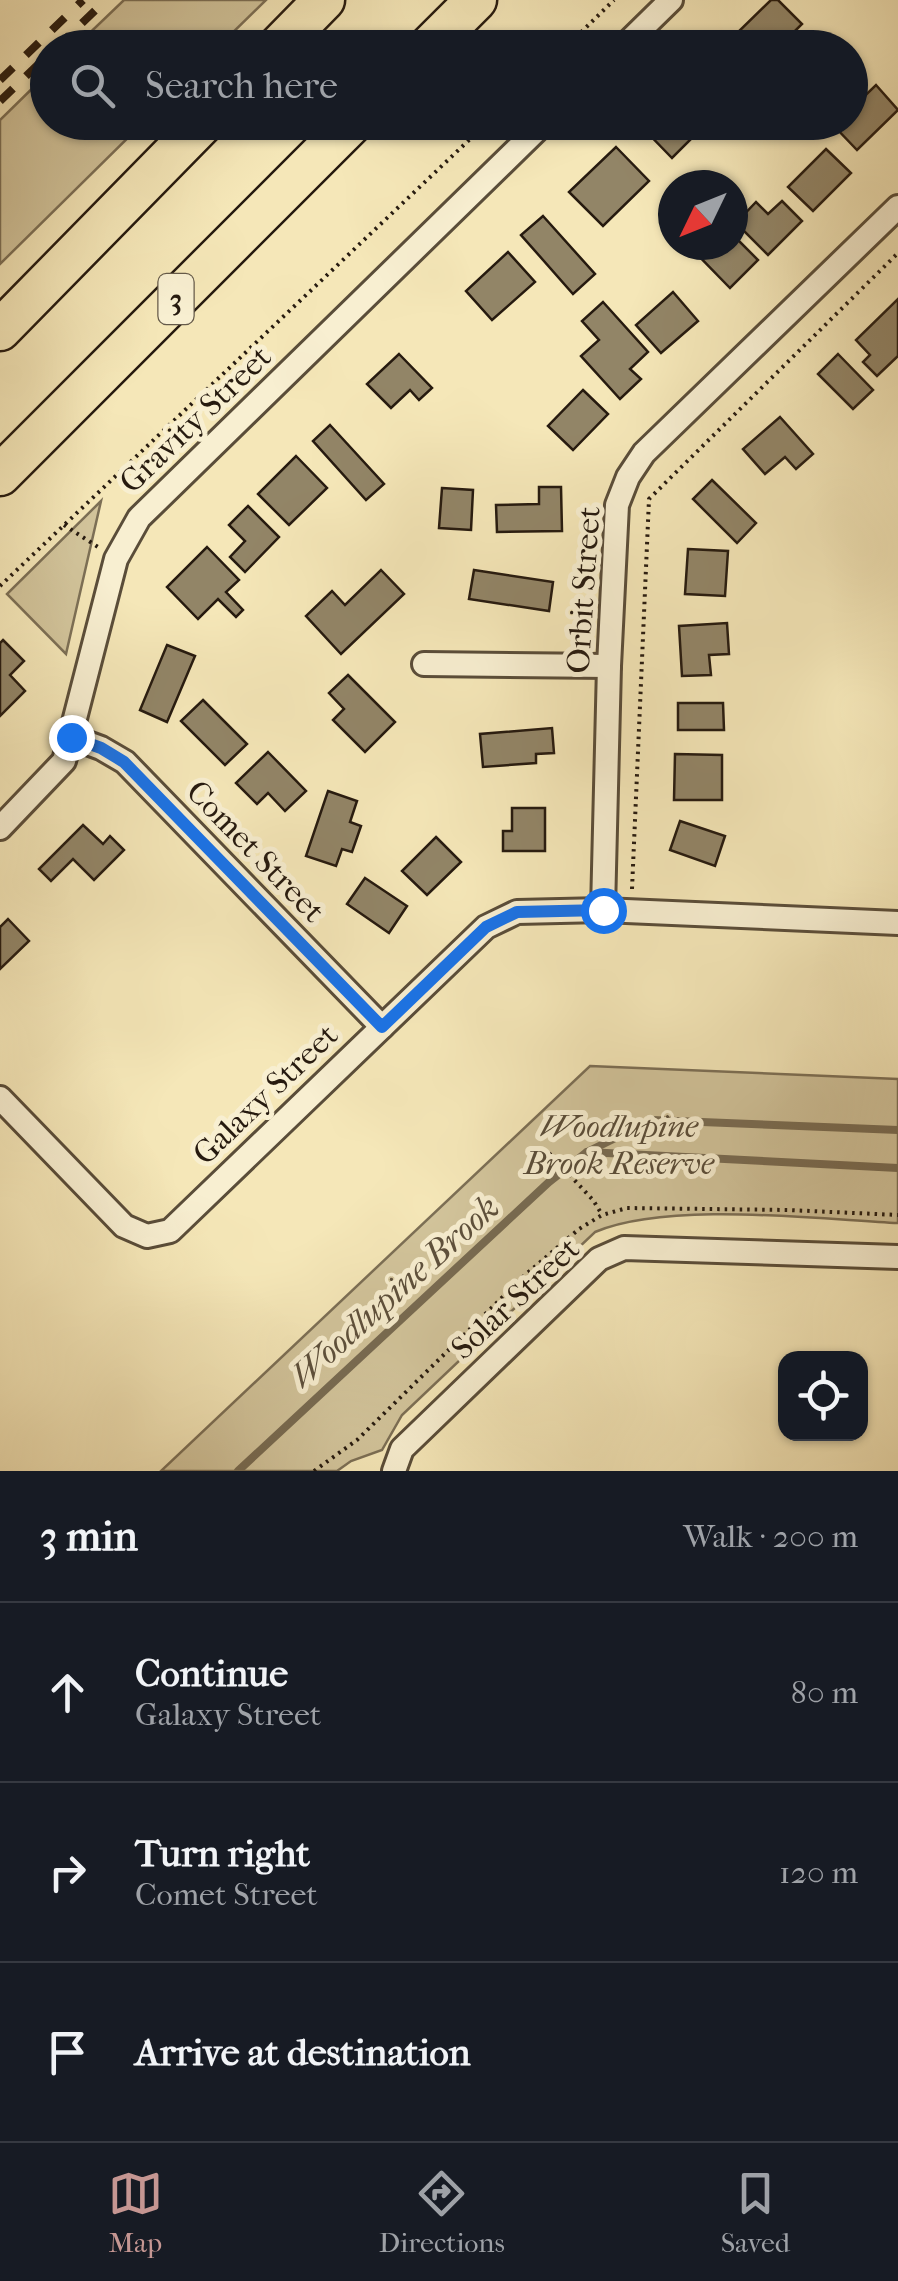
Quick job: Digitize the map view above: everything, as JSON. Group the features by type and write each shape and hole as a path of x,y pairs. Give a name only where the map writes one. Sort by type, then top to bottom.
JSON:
{"highway":[{"path":"295,30 324,0"},
{"path":"446,30 476,0"},
{"path":"0,330 186,140"},
{"name":"3","path":"0,475 335,140"}],"street":[{"path":"640,30 671,0"},
{"name":"Gravity Street","path":"0,828 64,761 116,559 139,518 528,140"},
{"name":"Orbit Street","path":"603,910 617,505 628,477 644,453 898,207"},
{"path":"424,664 609,666"},
{"name":"Comet Street","path":"71,737 124,762 382,1027"},
{"name":"Galaxy Street","path":"0,1098 124,1226 147,1236 170,1231 486,927 517,912 603,910 898,923"},
{"name":"Solar Street","path":"394,1471 402,1449 600,1260 624,1248 898,1257"}],"path":[{"path":"583,30 614,0"},
{"path":"0,586 469,140"},
{"path":"631,911 649,498 898,253"},
{"path":"64,524 116,559"},
{"path":"549,1152 602,1216"},
{"path":"314,1471 357,1440"}],"green space":[{"path":"124,0 266,0 235,30 93,30"},
{"path":"30,91 30,140 126,140 0,264 0,120"},
{"path":"101,501 66,654 7,594"},
{"name":"Woodlupine Brook Reserve","path":"590,1066 898,1079 898,1223 701,1214 626,1223 595,1232 402,1415 382,1450 351,1461 337,1471 161,1471"}],"building":[{"path":"771,0 778,0 802,24 796,30 740,30"},
{"path":"876,85 898,110 868,139 868,93"},
{"path":"655,140 690,140 672,158"},
{"path":"847,140 867,140 857,150"},
{"path":"616,147 649,181 603,226 569,192"},
{"path":"826,149 851,173 813,211 788,187"},
{"path":"782,201 802,221 768,255 748,235 748,210 756,202 768,214"},
{"path":"543,216 595,274 573,294 521,235"},
{"path":"748,250 758,260 730,288 703,260 748,260"},
{"path":"508,252 535,282 492,320 466,291"},
{"path":"673,292 698,321 661,353 636,325"},
{"path":"898,299 898,356 877,376 863,362 870,355 856,340"},
{"path":"603,302 648,352 630,369 641,379 620,399 581,356 599,340 582,321"},
{"path":"399,354 432,388 419,400 410,390 391,408 367,384"},
{"path":"838,354 873,390 853,409 818,374"},
{"path":"583,390 608,414 573,450 548,426"},
{"path":"780,417 813,454 796,469 785,457 765,474 743,449"},
{"path":"330,425 384,484 366,500 313,441"},
{"path":"296,456 327,488 289,525 258,494"},
{"path":"712,480 756,523 737,543 693,499"},
{"path":"539,487 561,487 562,531 497,532 496,505 539,504"},
{"path":"442,488 473,490 471,530 439,528"},
{"path":"248,506 279,537 245,572 230,557 245,541 229,525"},
{"path":"207,547 239,580 226,592 243,610 236,617 218,599 198,619 167,587"},
{"path":"688,549 728,551 725,596 685,594"},
{"path":"381,570 404,594 341,654 306,616 332,591 345,605"},
{"path":"474,570 553,582 549,611 469,599"},
{"path":"727,623 729,654 709,655 711,675 682,676 679,626"},
{"path":"3,640 24,661 10,675 25,691 0,716 0,643"},
{"path":"167,645 195,656 167,722 140,710"},
{"path":"348,675 395,722 365,752 333,720 344,709 329,693"},
{"path":"203,700 247,744 225,765 181,721"},
{"path":"678,703 723,703 724,730 678,730"},
{"path":"552,728 554,753 536,754 536,763 483,767 480,734"},
{"path":"268,752 306,791 285,811 268,793 257,804 236,783"},
{"path":"675,754 722,755 722,800 674,800"},
{"path":"328,791 357,801 350,822 361,826 352,852 342,849 336,866 306,856"},
{"path":"512,808 545,808 545,851 503,851 503,831 512,831"},
{"path":"680,821 725,836 715,866 670,850"},
{"path":"83,825 103,844 110,836 124,850 94,880 73,859 51,881 39,869"},
{"path":"436,837 461,862 427,895 402,871"},
{"path":"365,878 407,906 389,933 347,904"},
{"path":"8,919 29,941 0,969 0,927"}],"waterway":[{"name":"Woodlupine Brook","path":"238,1471 549,1182 587,1152 652,1120 898,1130"},
{"name":"Woodlupine Brook","path":"587,1152 898,1168"}],"railway":[{"path":"52,30 83,0"},
{"path":"75,30 106,0"},
{"path":"0,80 30,51"},
{"path":"0,101 30,72"}],"route":[{"path":"71,737 124,762 382,1027 486,927 517,912 603,910"}]}
